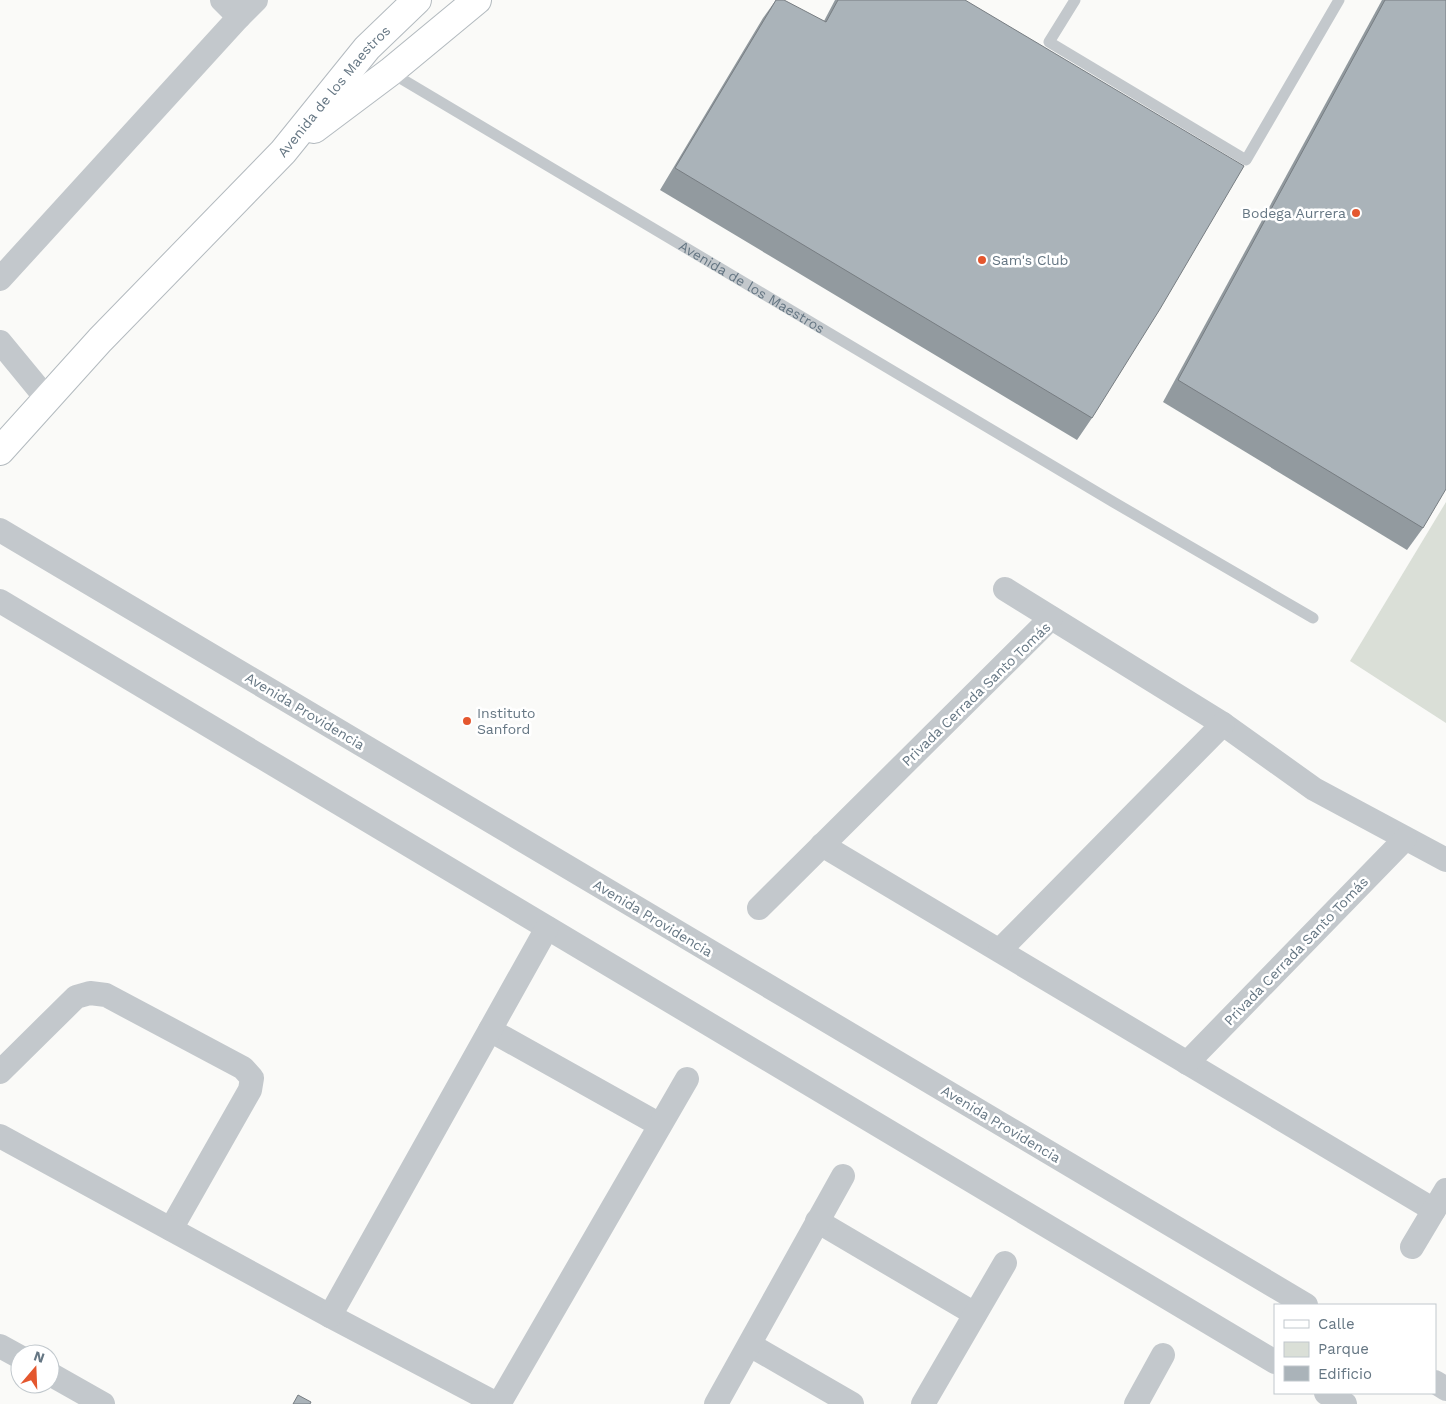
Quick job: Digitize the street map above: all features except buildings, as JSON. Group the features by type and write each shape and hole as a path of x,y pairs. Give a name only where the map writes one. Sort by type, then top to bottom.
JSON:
{"main road":[{"name":"Avenida de los Maestros","path":"282,152 367,48 417,0"},
{"name":"Avenida de los Maestros","path":"282,152 390,72 477,0"},
{"path":"0,451 100,340 282,152"}],"street":[{"path":"222,0 239,17"},
{"path":"0,279 256,0"},
{"path":"0,342 47,399"},
{"name":"Avenida Providencia","path":"0,530 1304,1304"},
{"path":"1005,590 1051,618"},
{"path":"0,601 1274,1361"},
{"name":"Privada Cerrada Santo Tomás","path":"759,908 1051,618 1222,724 1314,789 1446,860"},
{"path":"1000,950 1222,724"},
{"name":"Privada Cerrada Santo Tomás","path":"1187,1063 1405,839"},
{"path":"822,845 1187,1063 1440,1200 1412,1247"},
{"path":"330,1316 547,928"},
{"path":"0,1072 76,997 90,993 106,995 243,1068 252,1078 250,1090 171,1229"},
{"path":"490,1030 660,1125"},
{"path":"0,1136 330,1316 498,1404 687,1079"},
{"path":"716,1404 842,1176"},
{"path":"818,1222 975,1314"},
{"path":"922,1404 1005,1264"},
{"path":"750,1345 852,1404"},
{"path":"1136,1404 1163,1355"},
{"path":"60,1380 103,1404"},
{"path":"1328,1394 1345,1404"}],"lane":[{"path":"1075,0 1049,42 1246,160 1339,0"},
{"name":"Avenida de los Maestros","path":"390,72 1114,503 1313,618"}],"green space":[{"path":"1446,502 1446,723 1350,661"}],"place":[{"name":"Bodega Aurrera","path":"1356,213"},
{"name":"Sam's Club","path":"982,260"},
{"name":"Instituto Sanford","path":"467,721"}]}
